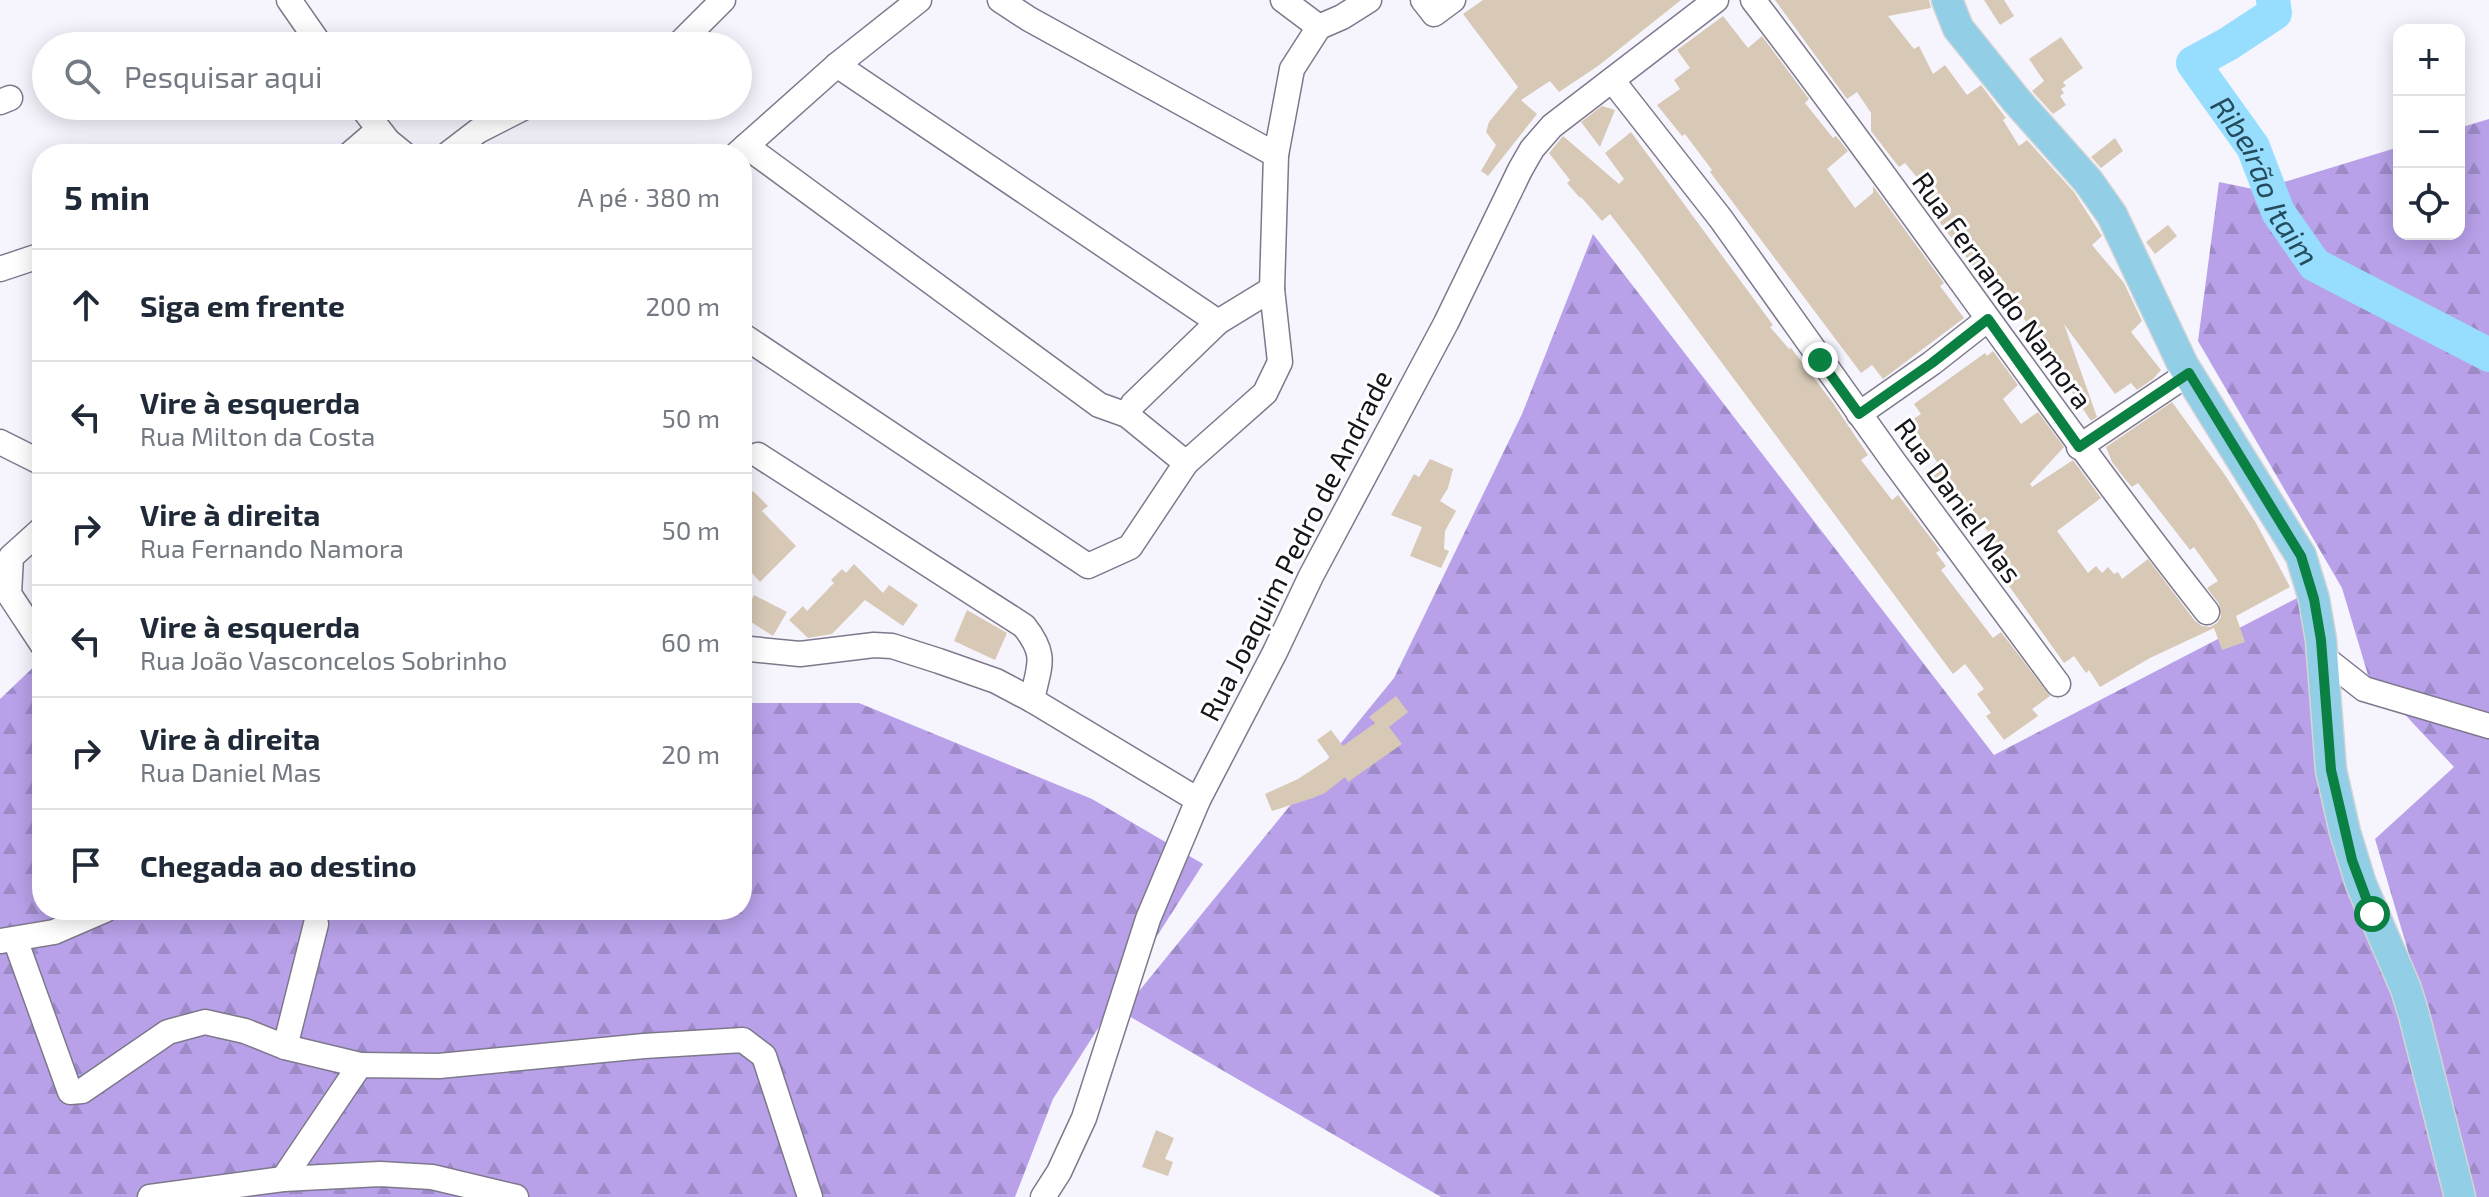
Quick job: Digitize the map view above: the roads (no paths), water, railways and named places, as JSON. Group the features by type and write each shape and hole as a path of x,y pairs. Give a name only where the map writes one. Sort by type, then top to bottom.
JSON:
{"main road":[{"path":"1947,0 1958,28 2016,100 2088,181 2112,215 2189,373 2301,556 2314,599 2331,770 2345,832 2361,884 2406,989 2460,1197"}],"street":[{"path":"289,0 311,32"},
{"path":"691,32 723,0"},
{"path":"749,144 837,65 919,0"},
{"path":"1000,0 1276,155"},
{"path":"1283,0 1319,27"},
{"path":"752,342 1088,566 1130,547 1186,463 1265,393 1280,362 1272,289 1276,155 1292,69 1319,27 1369,0"},
{"name":"Rua Joaquim Pedro de Andrade","path":"1043,1197 1059,1172 1095,1091 1148,919 1198,800 1311,576 1446,323 1526,159 1552,126 1716,0"},
{"name":"Rua Fernando Namora","path":"1753,0 2079,447 2207,612"},
{"path":"837,65 1218,322"},
{"name":"Rua Daniel Mas","path":"1612,80 1729,231 2058,684"},
{"path":"371,120 393,144"},
{"path":"461,144 500,120"},
{"path":"362,144 378,130"},
{"path":"752,157 1099,405 1127,415 1186,463"},
{"path":"0,269 32,258"},
{"path":"1127,415 1133,404 1218,322 1272,289"},
{"path":"1859,414 1988,319"},
{"path":"2079,447 2189,373"},
{"path":"0,442 32,458"},
{"path":"758,455 1024,626 1038,643 1041,655 1032,700"},
{"path":"32,538 11,557 9,594 32,629"},
{"path":"752,649 800,654 874,645 892,646 996,681 1198,800"},
{"path":"2322,656 2364,689 2489,726"},
{"path":"82,920 54,932 7,940 70,1092 82,1091 168,1032 205,1022 245,1031 285,1047 360,1065 439,1066 644,1046 743,1040 764,1056 810,1197"},
{"path":"285,1047 316,924"},
{"path":"283,1179 360,1065"},
{"path":"150,1197 283,1179 380,1174 432,1177 516,1197"}],"waterway":[{"name":"Ribeirão Itaim","path":"2273,0 2275,13 2193,63 2253,147 2278,212 2315,265 2489,355"}]}
